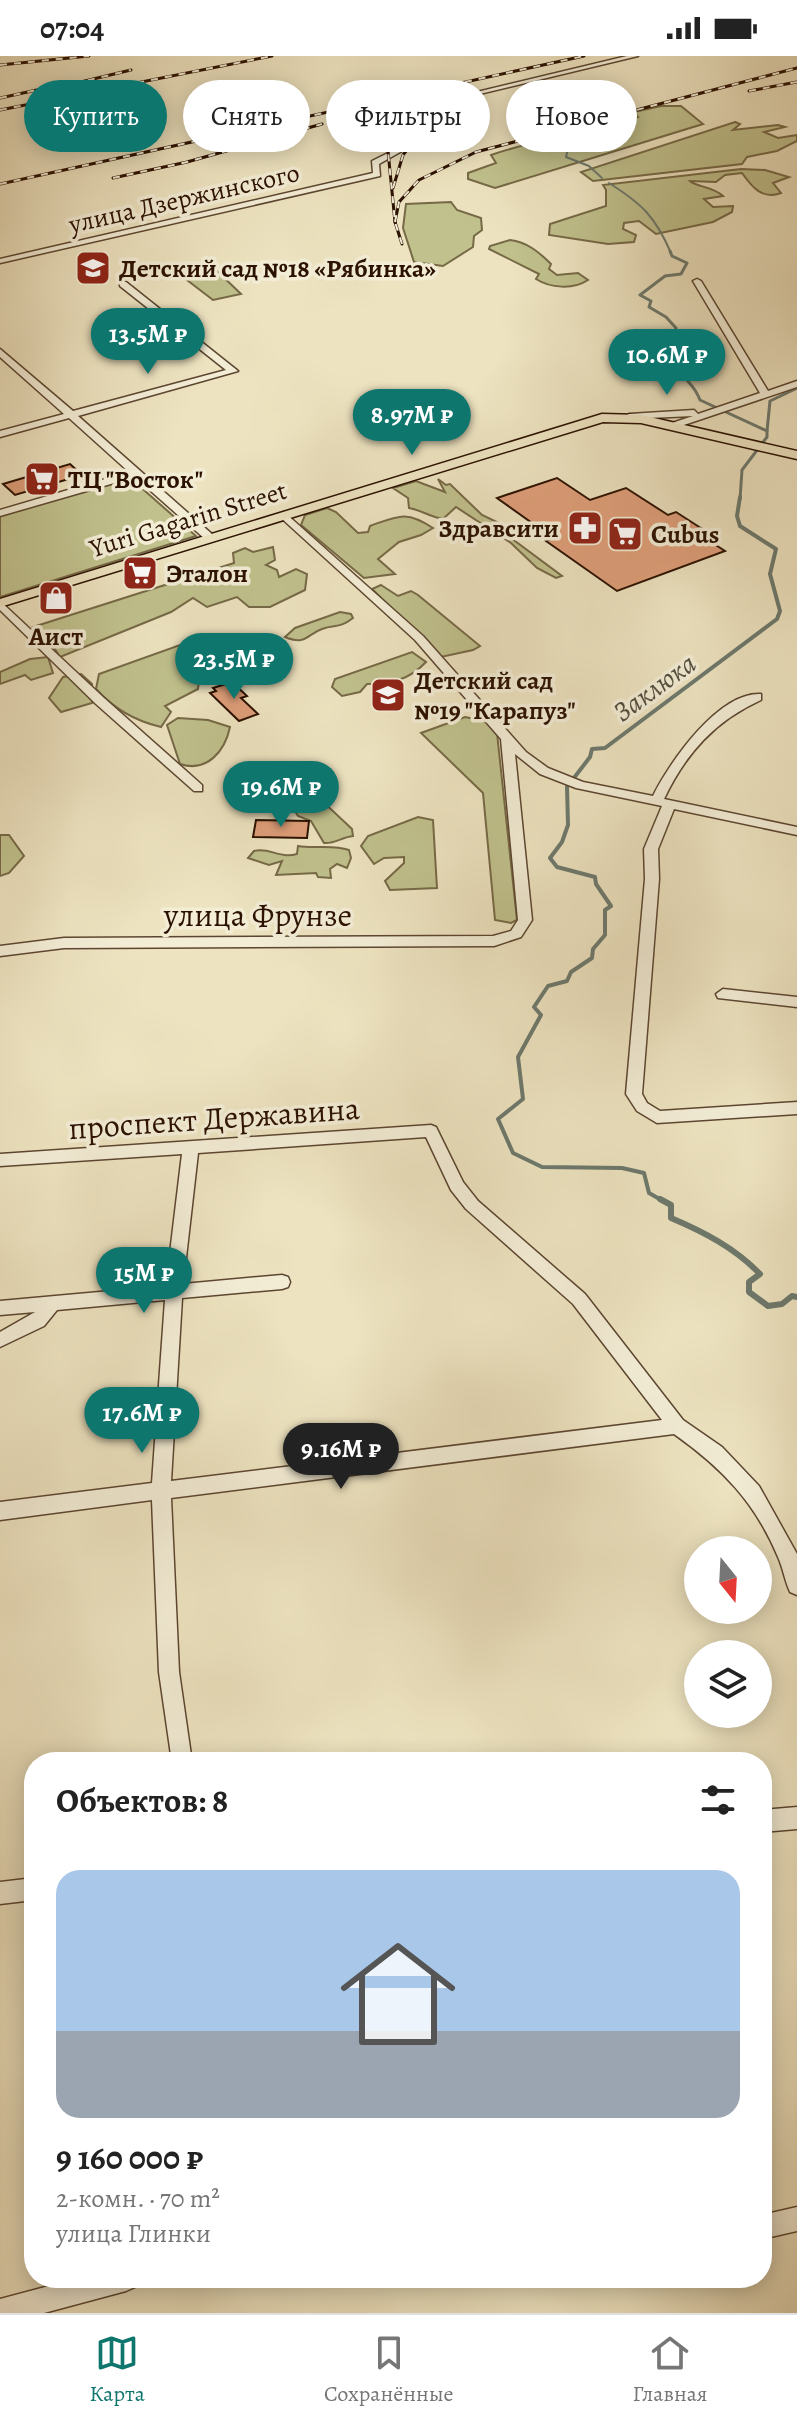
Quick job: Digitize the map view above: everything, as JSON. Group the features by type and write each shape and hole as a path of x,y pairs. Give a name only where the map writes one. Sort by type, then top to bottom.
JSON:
{"main road":[{"path":"625,417 797,455"},
{"name":"Yuri Gagarin Street","path":"0,604 575,424 625,417"}],"street":[{"name":"улица Дзержинского","path":"0,261 377,174 375,163 398,151 395,133 416,111 462,94 635,56"},
{"path":"697,281 766,394"},
{"path":"0,434 233,371 123,284"},
{"path":"0,352 209,537"},
{"path":"672,426 797,384"},
{"path":"625,417 708,413"},
{"path":"0,513 136,473"},
{"path":"284,515 419,638 522,755 559,779 797,831"},
{"path":"0,604 100,701 198,788"},
{"path":"757,697 734,706 688,744 671,769 649,861 652,879 634,1094 642,1107 657,1117 797,1108"},
{"name":"улица Фрунзе","path":"0,951 64,943 494,941 516,934 525,920 507,738"},
{"path":"723,994 797,1002"},
{"name":"проспект Державина","path":"0,1160 431,1131 457,1186 472,1205 579,1299 677,1426"},
{"path":"181,1752 169,1672 161,1493 174,1292 191,1147"},
{"path":"0,1308 282,1282"},
{"path":"0,1340 38,1321 54,1301"},
{"path":"0,1511 677,1426 716,1453 752,1492 787,1554 797,1586"},
{"path":"772,1820 797,1818"},
{"path":"0,1893 24,1890"},
{"path":"772,2225 796,2219"},
{"path":"0,2312 89,2288"}],"green space":[{"path":"661,106 681,106 703,124 637,144 637,111"},
{"path":"735,122 740,124 733,130 785,127 764,132 778,138 797,135 797,141 777,151 747,157 742,164 593,181 581,172"},
{"path":"506,151 612,152 495,188 468,179 468,173 496,163 491,155"},
{"path":"741,169 765,170 789,177 773,183 781,193 774,195 758,191 742,173 725,175 716,182 690,181 719,193 723,196 704,199 713,207 733,206 732,212 713,222 656,234 639,221 624,223 623,229 636,235 634,242 608,244 549,235 550,224 606,206 603,185"},
{"path":"451,202 457,210 481,218 482,230 474,236 473,247 443,266 414,262 403,228 406,204"},
{"path":"510,240 537,252 551,264 549,269 557,275 578,273 588,280 569,286 542,282 536,279 539,274 489,249"},
{"path":"216,270 241,294 213,300 183,277 185,273"},
{"path":"128,476 196,536 0,597 0,514"},
{"path":"438,479 446,485 450,484 482,515 499,523 511,538 562,576 556,578 537,568 511,543 456,507 443,519 434,517 409,508 408,498 393,488 416,481 445,492"},
{"path":"327,508 336,512 358,533 368,532 370,526 402,516 433,528 399,542 378,559 395,574 364,578 301,525 305,515"},
{"path":"273,547 275,560 266,565 277,570 279,577 296,569 307,574 305,590 270,607 249,607 237,597 207,607 193,598 171,612 60,657 53,646 64,640 57,633 42,636 33,627 234,563 233,553 245,548 253,552"},
{"path":"381,585 398,596 411,591 418,595 480,646 441,657 372,589"},
{"path":"340,612 351,614 353,618 302,640 285,637 295,628"},
{"path":"180,645 216,655 215,670 199,681 198,689 165,706 171,712 161,727 126,713 96,689 99,674"},
{"path":"412,652 426,662 406,677 392,682 367,684 360,692 342,696 332,687 335,679"},
{"path":"48,657 53,673 31,680 25,675 0,684 0,672 30,659"},
{"path":"81,674 92,684 92,703 61,712 49,698 63,677"},
{"path":"465,717 489,722 497,733 517,920 511,923 495,920 483,793 421,733"},
{"path":"178,718 208,720 230,727 219,752 206,763 180,764 167,725"},
{"path":"289,790 294,796 292,802 317,796 352,829 353,836 324,843 311,821 298,816 294,810 279,809 272,803 273,794"},
{"path":"418,817 433,820 437,888 390,890 385,881 404,863 404,857 384,858 374,864 361,846 368,836"},
{"path":"0,835 9,835 24,856 9,873 0,876"},
{"path":"298,846 343,848 349,850 351,858 347,868 337,864 330,869 331,878 318,877 316,873 276,875 282,861 269,865 248,858 254,851 260,850 297,854"}],"building":[{"name":"ТЦ \"Восток\"","path":"70,464 82,475 15,495 3,484"},
{"name":"Cubus","path":"557,478 590,500 626,488 668,515 676,512 707,532 700,535 725,551 617,591 546,541 553,538 497,498"},
{"path":"232,682 247,696 241,698 258,714 239,721 210,693 216,691 213,688"},
{"path":"256,820 309,821 307,838 253,837"}],"waterway":[{"name":"Заклюка","path":"567,152 566,157 589,166 602,178"},
{"name":"Заклюка","path":"609,183 646,212 670,251"},
{"name":"Заклюка","path":"670,251 672,256 687,263 681,274 665,276 640,295 651,301 649,307 666,317 676,328 670,349 682,373 700,400 767,431"},
{"path":"767,431 770,401 797,388"},
{"name":"Заклюка","path":"740,499 742,470 767,437 767,431"},
{"name":"Заклюка","path":"663,1201 649,1193 644,1173 622,1168 542,1167 513,1153 498,1119 523,1099 518,1057 541,1015 534,1007 548,986 567,981 571,972 592,958 593,949 605,935 605,910 611,906 596,884 595,877 557,867 550,858 562,842 568,825 567,787 590,757 592,749 605,748 777,619 780,611 770,574 776,549 740,526 737,516 740,497"},
{"name":"Заклюка","path":"660,1199 671,1205 671,1218 718,1242 760,1274 749,1282 749,1292 768,1306 782,1304 792,1296 797,1297"}],"railway":[{"path":"0,65 89,56"},
{"path":"0,110 272,56"},
{"path":"0,184 584,56"},
{"path":"395,222 399,202 419,180 476,152 797,68"},
{"path":"89,80 131,70"},
{"path":"749,91 797,82"},
{"path":"0,98 24,93"},
{"path":"113,178 187,162 322,124"},
{"path":"388,152 395,222"},
{"path":"393,188 405,152"},
{"path":"395,222 402,244"}],"place":[{"name":"Детский сад №18 «Рябинка»","path":"93,268"},
{"name":"ТЦ \"Восток\"","path":"42,479"},
{"name":"Здравсити","path":"585,528"},
{"name":"Cubus","path":"625,534"},
{"name":"Эталон","path":"140,573"},
{"name":"Аист","path":"56,598"},
{"name":"Детский сад №19 \"Карапуз\"","path":"388,695"}]}
